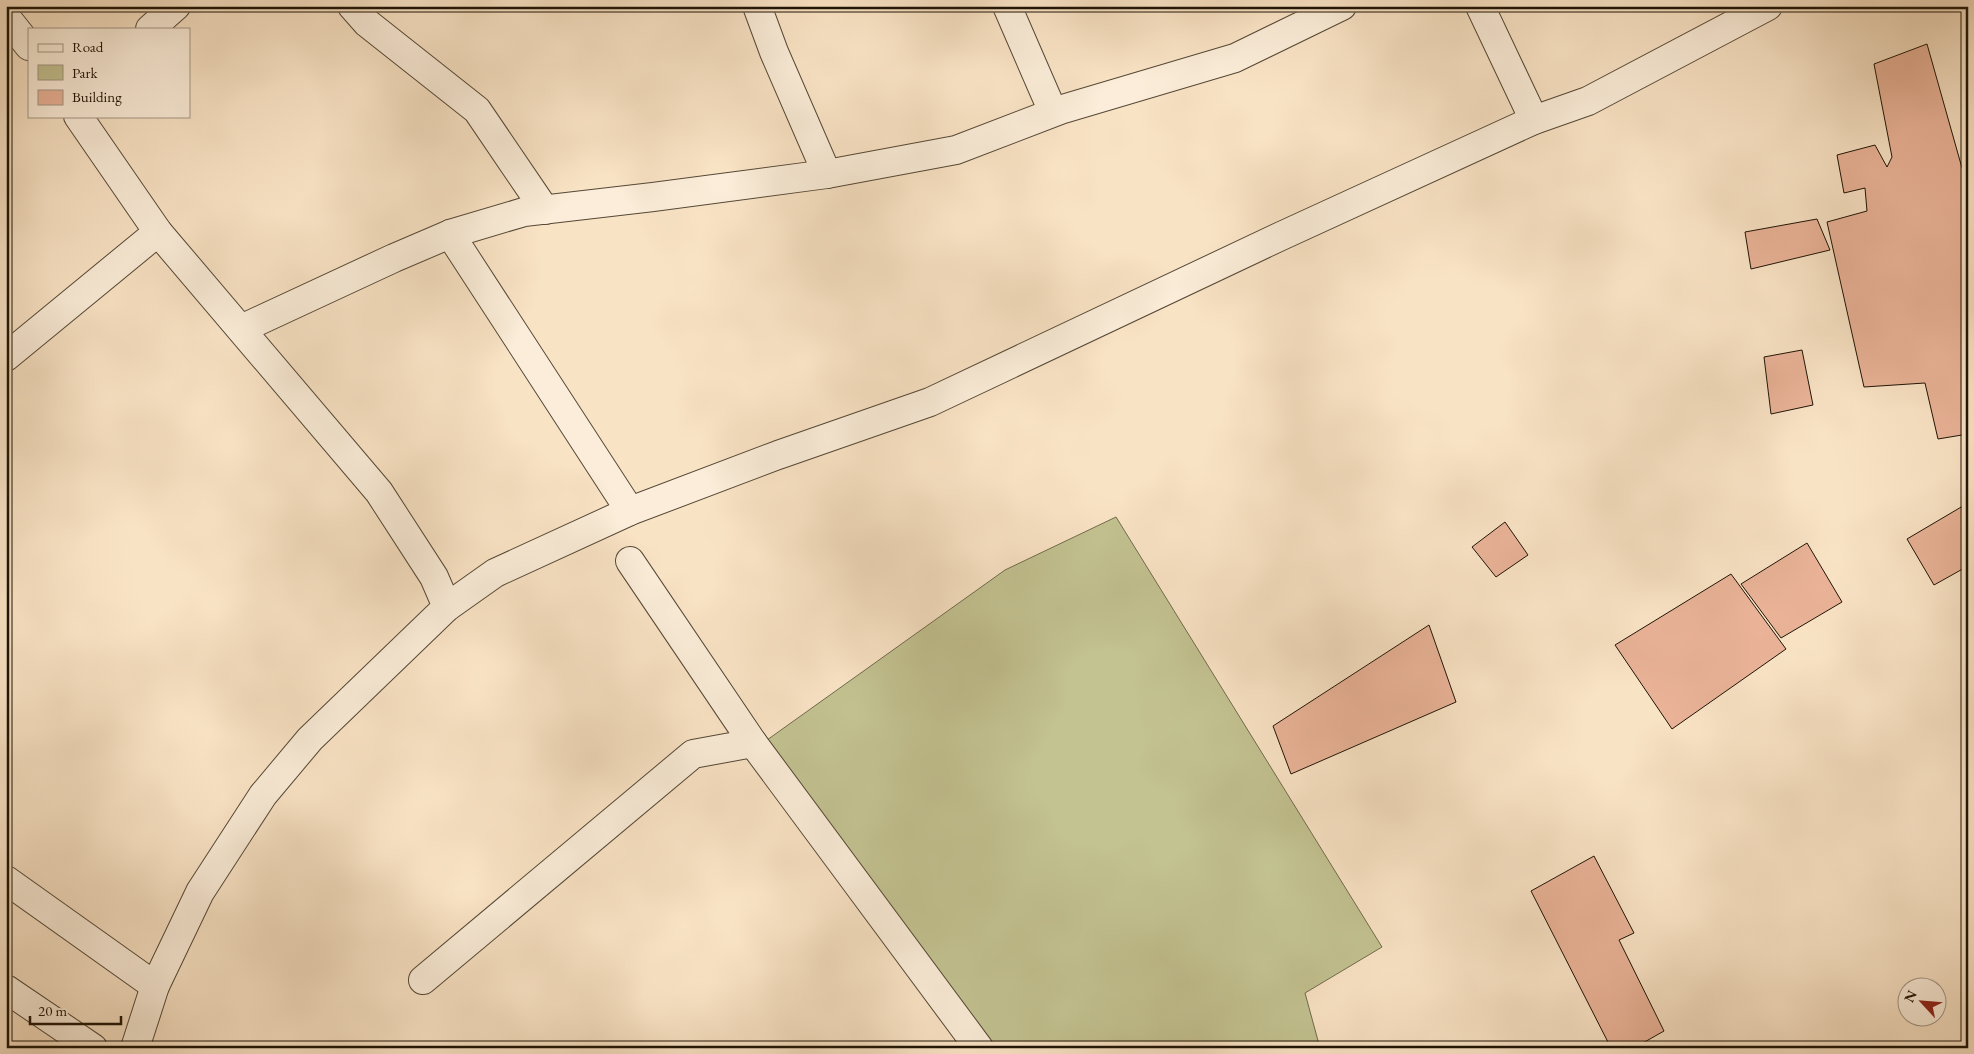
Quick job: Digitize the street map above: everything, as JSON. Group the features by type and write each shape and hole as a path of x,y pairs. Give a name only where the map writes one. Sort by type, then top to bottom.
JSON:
{"street":[{"path":"151,28 176,6"},
{"path":"352,6 367,23 478,110 545,210"},
{"path":"758,6 774,52 827,174"},
{"path":"1008,6 1053,112"},
{"path":"242,329 450,234 524,212 653,198 827,174 956,150 1053,112 1235,58 1342,6"},
{"path":"1480,6 1534,120"},
{"path":"135,1048 156,986 200,892 263,795 310,738 447,607 495,573 630,511 778,455 930,402 1270,241 1534,120 1588,101 1754,9"},
{"path":"6,17 28,45"},
{"path":"79,118 158,232 379,492 434,577 447,607"},
{"path":"6,357 158,232"},
{"path":"450,234 630,511"},
{"path":"630,561 753,743 979,1048"},
{"path":"423,980 693,754 753,743"},
{"path":"6,880 156,986"},
{"path":"6,990 93,1048"}],"green space":[{"path":"1116,517 1382,947 1305,993 1320,1048 992,1048 767,740 1005,570"}],"building":[{"path":"1927,44 1962,168 1968,168 1968,434 1938,439 1925,383 1864,387 1827,222 1867,211 1865,188 1844,193 1837,155 1875,145 1887,167 1892,157 1874,64"},
{"path":"1817,219 1830,250 1751,269 1745,232"},
{"path":"1802,350 1813,405 1771,414 1764,357"},
{"path":"1968,503 1968,566 1934,585 1907,539"},
{"path":"1505,522 1528,555 1496,577 1472,547"},
{"path":"1807,543 1842,602 1781,638 1741,584"},
{"path":"1731,574 1786,649 1672,729 1615,645"},
{"path":"1429,625 1456,702 1291,774 1273,726"},
{"path":"1594,856 1634,933 1619,940 1664,1031 1634,1048 1611,1048 1531,891"}]}
